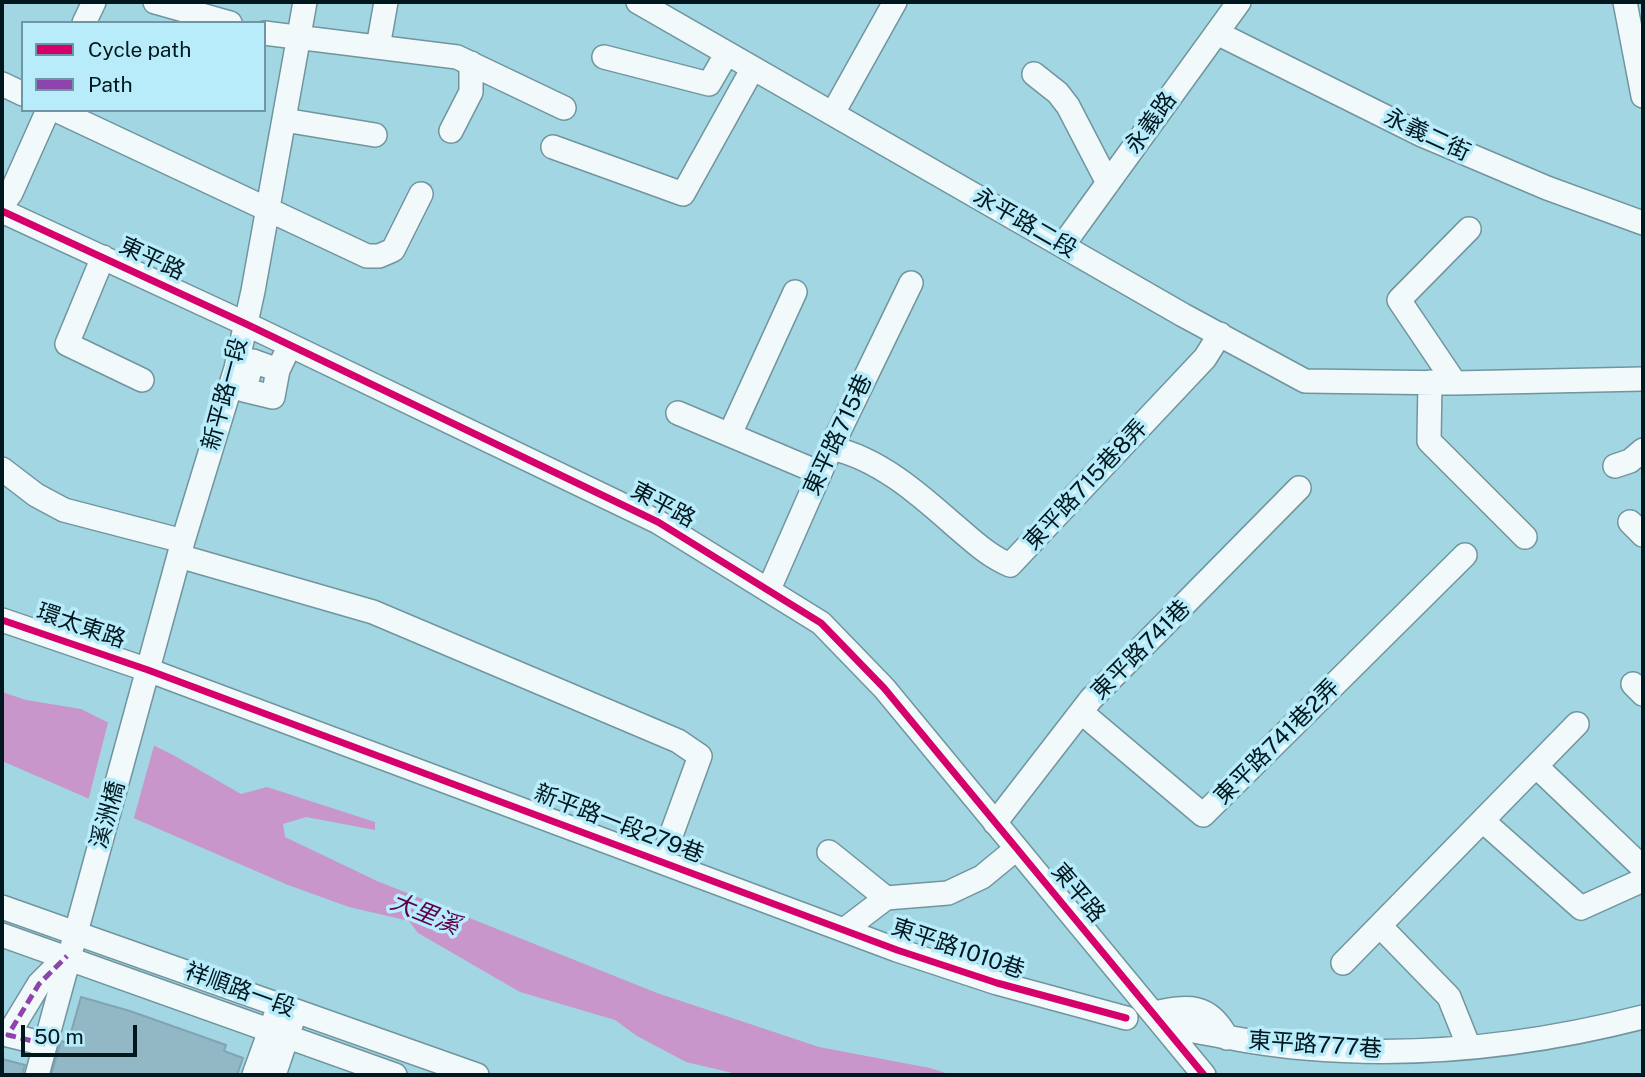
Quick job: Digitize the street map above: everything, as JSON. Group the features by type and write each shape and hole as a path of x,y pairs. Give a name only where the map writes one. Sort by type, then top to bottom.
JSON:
{"street":[{"path":"85,21 94,2"},
{"path":"155,2 178,16 215,21"},
{"name":"新平路一段","path":"141,699 181,548 236,368 305,2"},
{"path":"377,47 386,2"},
{"name":"永平路二段","path":"638,2 1305,381 1455,383 1643,379"},
{"path":"833,113 895,2"},
{"name":"永義路","path":"1063,245 1239,2"},
{"path":"1625,2 1643,96"},
{"path":"266,33 445,54 471,63 564,107"},
{"name":"永義二街","path":"1217,33 1422,135 1547,188 1643,223"},
{"path":"604,57 709,84 727,53"},
{"path":"450,131 471,92 471,63"},
{"path":"553,147 683,194 753,68"},
{"path":"1034,74 1058,93 1068,106 1108,183"},
{"path":"2,84 21,93"},
{"path":"2,205 12,193 47,112"},
{"path":"60,112 367,256 379,256 393,250 421,194"},
{"path":"284,120 375,135"},
{"name":"東平路","path":"2,211 244,323 659,522 821,623 850,650 1204,1075"},
{"path":"1455,383 1399,300 1469,229"},
{"path":"103,257 67,344 142,380"},
{"name":"東平路715巷","path":"769,589 831,448 911,283"},
{"path":"730,434 794,292"},
{"name":"東平路715巷8弄","path":"831,448 852,453 915,491 993,558 1010,565 1205,358 1220,334"},
{"path":"249,373 244,390 273,397 277,376 289,345"},
{"path":"1430,382 1429,441 1525,537"},
{"path":"678,413 820,473"},
{"path":"1615,466 1630,461 1643,450"},
{"path":"2,470 36,495 64,510 181,548"},
{"name":"東平路741巷","path":"995,824 1081,712 1299,488"},
{"name":"新平路一段279巷","path":"181,548 373,612 678,741 700,756 662,860"},
{"name":"東平路741巷2弄","path":"1081,712 1203,816 1465,555"},
{"name":"環太東路","path":"2,620 148,670 443,779"},
{"name":"溪洲橋","path":"37,1075 67,956 141,699"},
{"path":"1343,963 1577,723"},
{"path":"1536,765 1643,868"},
{"name":"新平路一段279巷","path":"443,779 780,906"},
{"path":"1483,821 1581,908 1643,880"},
{"name":"東平路1010巷","path":"844,930 886,898 948,893 982,877 1016,849"},
{"name":"東平路1010巷","path":"829,852 886,898"},
{"name":"東平路1010巷","path":"780,906 997,984 1126,1018"},
{"name":"祥順路一段","path":"2,907 477,1075"},
{"path":"1381,927 1449,997 1469,1047"},
{"name":"祥順路一段","path":"2,935 394,1075"},
{"path":"45,1044 8,1035 39,984 67,956"},
{"path":"254,1075 279,1032 288,1007"},
{"name":"東平路777巷","path":"1158,1019 1181,1007 1194,1009 1218,1021 1227,1038 1348,1051 1469,1047 1553,1036 1643,1017"},
{"path":"274,1075 279,1032"}],"water":[{"name":"大里溪","path":"2,692 26,700 81,709 175,756 241,794 267,787 375,822 375,830 306,817 283,824 285,837 377,881 657,993 819,1047 930,1068 952,1075 741,1075 686,1062 637,1036 615,1020 520,992 418,933 409,921 349,907 288,885 2,761"}],"pier":[{"path":"109,719 155,742 133,821 88,801"}],"building":[{"path":"81,997 130,1011 226,1045 224,1051 243,1058 237,1075 51,1075 61,1041 68,1043"},
{"path":"2,1059 25,1065 22,1075 2,1075"}],"marked path":[{"path":"45,1044 8,1035 39,984 67,956"}],"cycle path":[{"path":"2,211 244,323 658,522 821,623 884,688 1204,1075"},
{"path":"2,620 148,670 897,950 997,983 1126,1018"}]}
